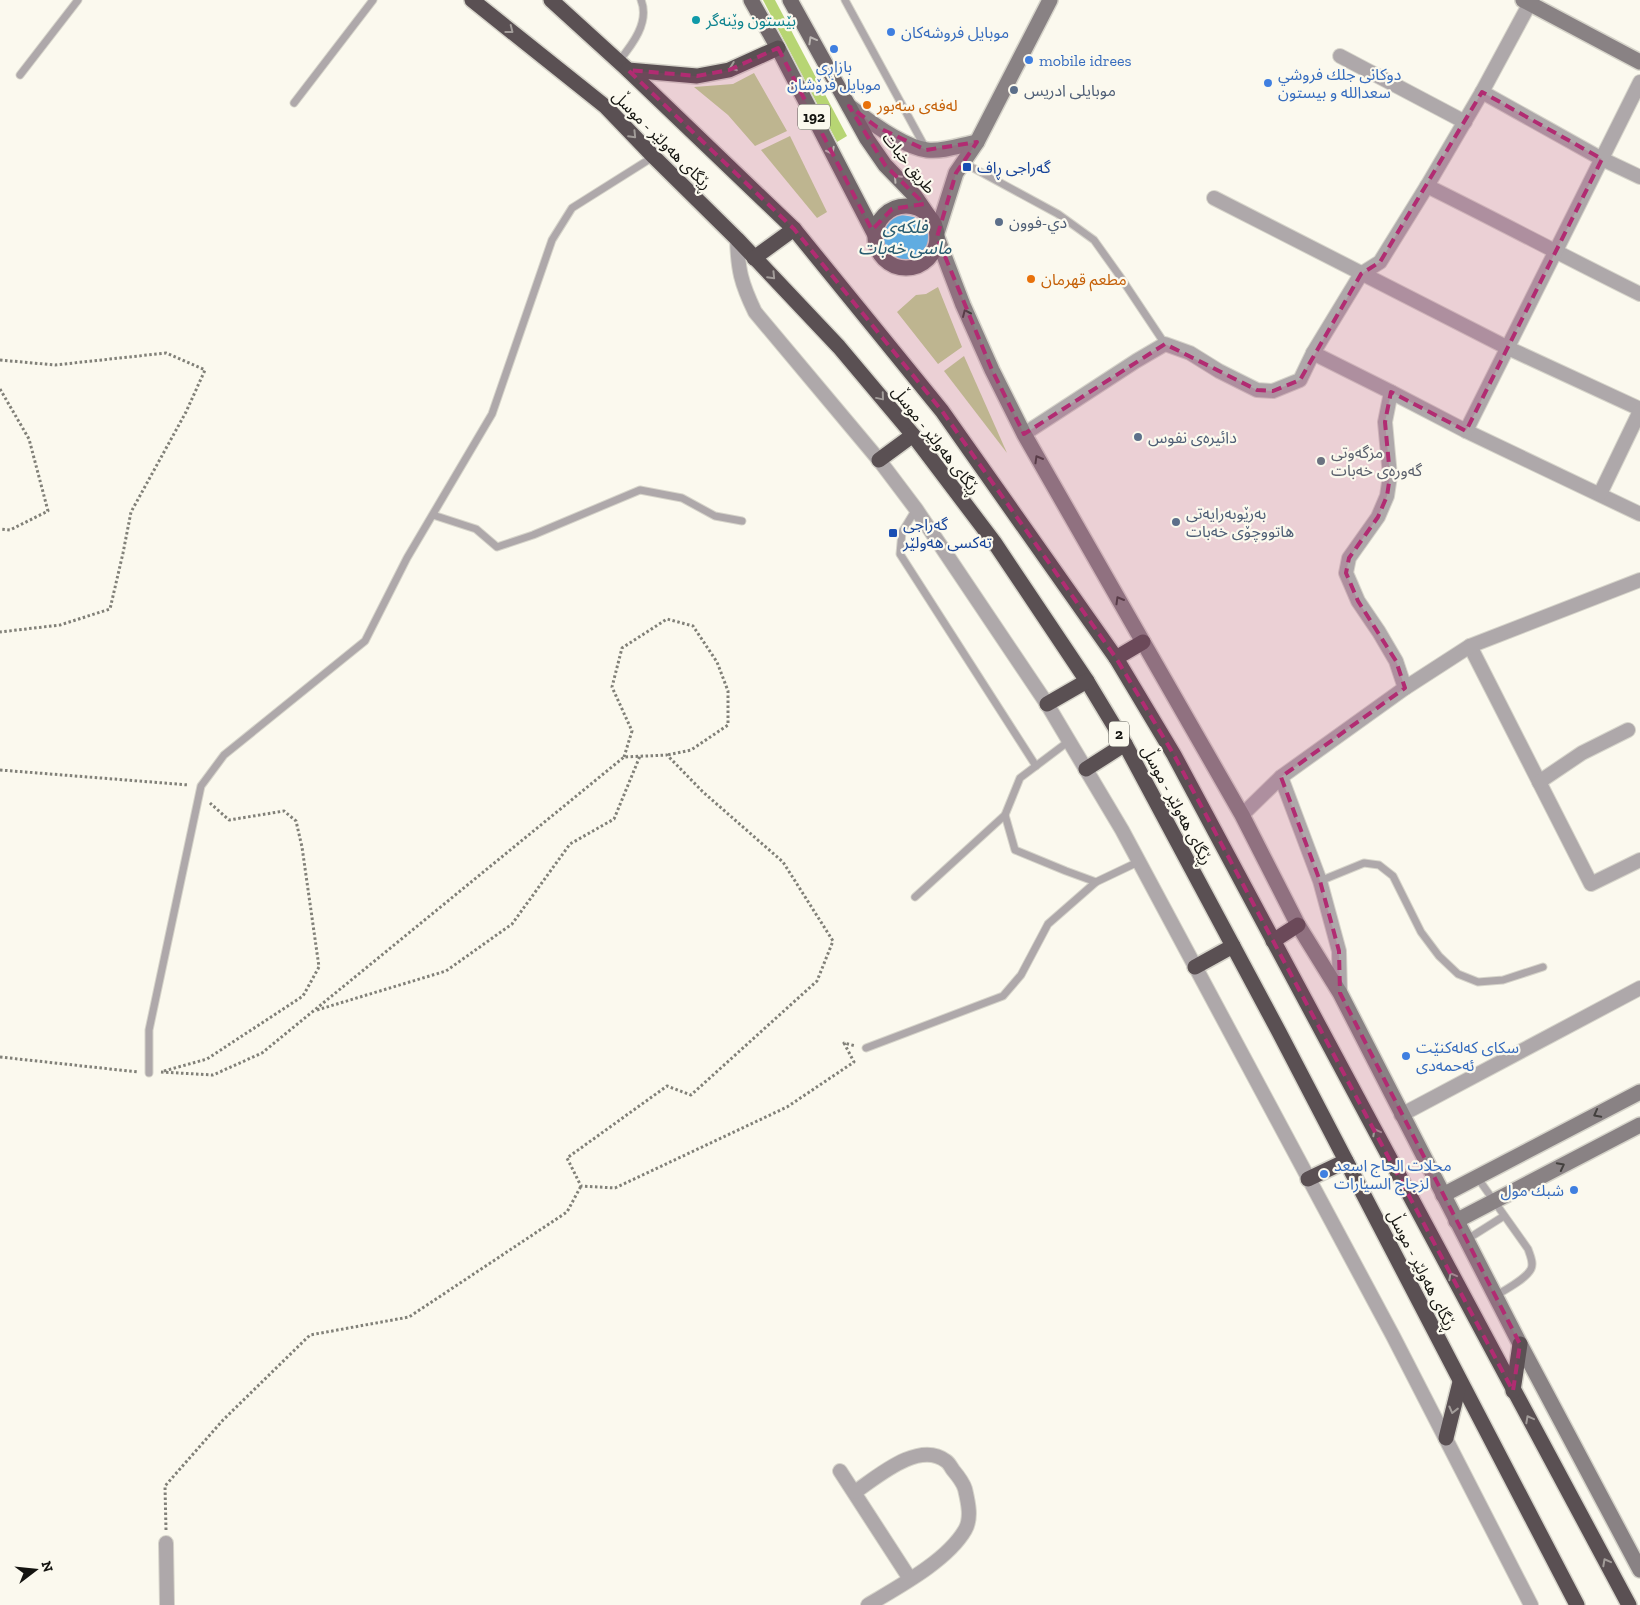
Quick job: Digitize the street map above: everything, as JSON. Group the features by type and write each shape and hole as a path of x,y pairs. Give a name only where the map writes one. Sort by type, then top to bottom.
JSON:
{"highway":[{"name":"ڕێگای هەولێر - موسڵ","path":"472,0 606,107 737,238 839,347 913,435 994,542 1087,681 1125,744 1346,1161 1577,1605"},
{"name":"ڕێگای هەولێر - موسڵ","path":"551,0 624,65 794,229 942,411 1116,658 1174,755 1629,1605"},
{"path":"624,65 697,76 729,70 778,48"},
{"path":"754,258 794,229"},
{"path":"879,460 913,435"},
{"path":"1116,658 1143,642"},
{"path":"1047,704 1087,681"},
{"path":"1086,769 1125,744"},
{"path":"1273,941 1298,925"},
{"path":"1195,966 1233,946"},
{"path":"1308,1179 1346,1161"},
{"path":"1514,1391 1520,1344"},
{"path":"1446,1438 1460,1382"}],"main road":[{"name":"192","path":"751,0 875,235"},
{"name":"طريق خبات","path":"790,0 867,139 885,165 915,196 928,215"},
{"path":"1050,0 977,142 956,173 937,235 936,245 927,259 913,267 905,268 883,258 879,251 875,235 876,227 885,214 892,209 907,206 915,207 928,215 935,227 937,235 963,305 992,370 1024,434 1242,815 1298,925 1340,993 1520,1344 1639,1566"},
{"path":"1527,2 1640,62"},
{"path":"849,106 876,127 926,150 950,148 977,142"},
{"path":"1443,1195 1640,1092"},
{"path":"1456,1221 1640,1125"}],"street":[{"path":"1024,434 1165,344 1190,353 1257,390 1272,391 1285,388 1300,380 1313,354 1361,274 1380,262 1427,186 1482,92 1527,2"},
{"path":"1340,56 1465,122"},
{"path":"1466,431 1640,82"},
{"path":"1482,92 1602,159 1640,177"},
{"path":"1427,186 1640,294"},
{"path":"1214,198 1508,348 1640,410 1636,430 1600,494"},
{"path":"737,238 738,264 744,289 755,312 879,460 916,509 1047,704 1122,830 1394,1336 1531,1605"},
{"path":"1313,354 1466,431 1640,514"},
{"path":"1391,392 1385,422 1390,476 1387,496 1378,518 1349,558 1346,573 1358,602 1396,661 1405,688"},
{"path":"1242,815 1281,777 1405,688 1470,646 1640,580"},
{"path":"1470,646 1591,884 1640,860"},
{"path":"1540,782 1582,753 1628,730"},
{"path":"1281,777 1320,881 1339,951 1340,993"},
{"path":"1401,1115 1640,988"},
{"path":"855,1492 887,1469 908,1458 931,1454 947,1461 963,1484 969,1508 966,1529 952,1546 910,1579 868,1605"},
{"path":"840,1471 910,1579"},
{"path":"166,1543 167,1605"}],"lane":[{"path":"20,75 78,0"},
{"path":"294,103 374,0"},
{"path":"624,65 644,16 641,0"},
{"path":"845,0 926,150"},
{"path":"149,1073 149,1030 201,786 224,755 365,641 407,558 492,414 552,240 572,208 654,156"},
{"path":"963,162 1058,214 1094,240 1165,344"},
{"path":"433,515 476,529 497,547 533,535 640,490 682,498 715,516 742,520"},
{"path":"916,509 902,532 900,554 1036,766"},
{"path":"915,897 1005,815 1020,778 1069,741"},
{"path":"1005,815 1015,850 1066,872 1096,882"},
{"path":"866,1048 1003,996 1020,975 1048,924 1096,882 1138,862"},
{"path":"1320,881 1364,863 1379,865 1393,876 1422,932 1439,956 1458,974 1478,982 1503,980 1543,967"},
{"path":"1477,1177 1528,1249 1532,1262 1531,1269 1524,1277 1495,1296"},
{"path":"1466,1240 1504,1216"}],"path":[{"path":"0,360 55,365 166,353 205,370 186,412 131,512 110,609 60,625 0,632"},
{"path":"0,389 29,439 48,511 10,530 0,529"},
{"path":"0,1057 149,1073 213,1075 262,1053 624,757 632,731 612,687 622,648 667,619 693,626 717,662 728,691 728,725 691,750 624,757"},
{"path":"581,1186 567,1158 667,1086 691,1095 817,981 833,941 782,862 703,792 667,754"},
{"path":"314,1011 446,971 512,924 570,844 614,819 640,756"},
{"path":"0,770 201,786 211,806 229,820 284,811 296,821 302,847 319,967 303,996 207,1059 161,1072"},
{"path":"581,1186 615,1188 788,1107 854,1062 844,1043 866,1048"},
{"path":"166,1543 165,1486 223,1420 310,1335 409,1316 566,1212 581,1186"}],"highlighted area":[{"path":"778,48 872,230 892,209 924,204 885,165 849,106 877,127 926,150 977,142 956,173 937,237 992,370 1024,434 1165,344 1257,390 1273,391 1300,380 1361,274 1380,262 1482,92 1602,159 1466,431 1391,392 1385,422 1390,476 1387,496 1378,517 1349,558 1346,573 1358,601 1396,661 1405,688 1281,777 1320,881 1339,951 1340,993 1520,1344 1513,1391 1174,755 1116,658 942,411 794,229 628,70 697,76 729,70"}],"green space":[{"path":"763,0 775,0 847,136 837,142"},
{"path":"754,73 787,131 755,146 728,115 694,87 733,84"},
{"path":"790,136 827,212 817,218 761,150"},
{"path":"938,287 962,347 938,364 897,312 916,295 926,294"},
{"path":"964,356 1007,453 944,371"}],"water":[{"name":"فلکەی ماسی خەبات","path":"902,215 914,217 927,227 929,243 912,259 901,260 892,257 886,251 882,242 882,233 885,225 891,218"}],"place":[{"name":"بێستون وێنەگر","path":"696,20"},
{"name":"موبایل فروشەکان","path":"891,32"},
{"name":"بازاڕی موبایل فرۆشان","path":"834,49"},
{"name":"mobile idrees","path":"1029,60"},
{"name":"دوكانى جلك فروشي سعدالله و بيستون","path":"1268,83"},
{"name":"موبايلى ادريس","path":"1014,90"},
{"name":"لەفەی سەبور","path":"867,105"},
{"name":"گەراجی ڕاف","path":"967,167"},
{"name":"دي-فوون","path":"999,222"},
{"name":"مطعم قهرمان","path":"1031,279"},
{"name":"دائیرەی نفوس","path":"1138,437"},
{"name":"مزگەوتى گەورەى خەبات","path":"1321,461"},
{"name":"به‌رێوبه‌رایه‌تی هاتووچۆی خه‌بات","path":"1176,522"},
{"name":"گەراجی تەکسی هەولێر","path":"893,533"},
{"name":"سکای کەلەکنێت ئەحمەدی","path":"1406,1056"},
{"name":"محلات الحاج اسعد لزجاج السيارات","path":"1324,1174"},
{"name":"شبك مول","path":"1574,1190"}]}
